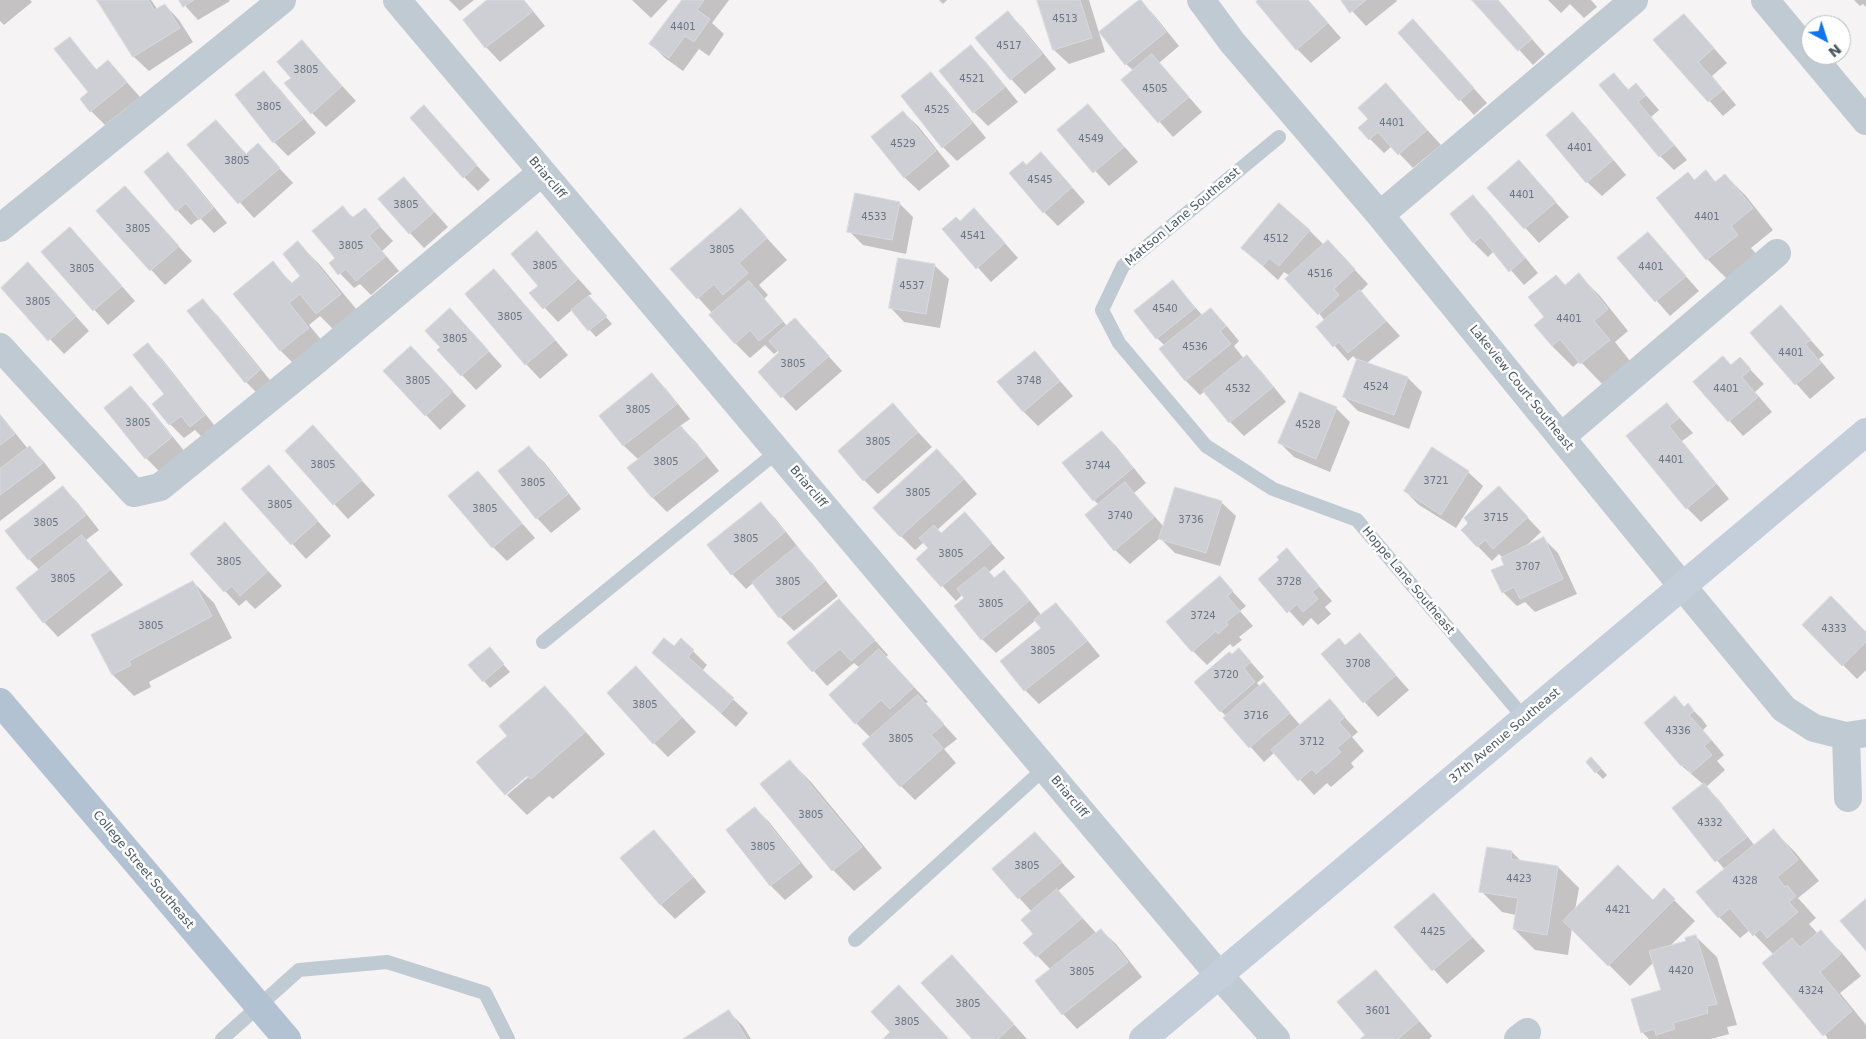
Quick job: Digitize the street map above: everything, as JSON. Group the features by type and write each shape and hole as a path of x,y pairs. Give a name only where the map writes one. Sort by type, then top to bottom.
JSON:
{"main road":[{"name":"College Street Southeast","path":"0,702 287,1039"}],"street":[{"path":"0,228 282,0"},
{"name":"Briarcliff","path":"397,0 1219,975 1276,1039"},
{"name":"Lakeview Court Southeast","path":"1201,0 1232,42 1380,215 1784,709 1814,728 1856,735"},
{"path":"1380,215 1634,0"},
{"path":"1765,0 1866,122"},
{"path":"0,347 134,493 160,487 313,363 542,172"},
{"path":"1561,438 1777,253"},
{"name":"37th Avenue Southeast","path":"1143,1039 1866,432"},
{"path":"1848,798 1856,735"}],"lane":[{"name":"Mattson Lane Southeast","path":"1102,310 1123,266 1279,137"},
{"name":"Hoppe Lane Southeast","path":"1102,310 1119,343 1206,446 1273,489 1357,520 1525,719"},
{"path":"542,642 778,451"},
{"path":"855,940 1045,768"},
{"path":"222,1039 299,970 387,962 484,993 508,1039"}],"building":[{"path":"97,0 148,0 154,10 165,4 180,28 133,57"},
{"path":"179,0 194,0 183,7"},
{"path":"487,0 523,0 532,12 485,48 463,20"},
{"path":"682,0 704,0 697,10 710,19 694,42 685,36 669,58 649,44"},
{"path":"1037,0 1080,0 1092,38 1053,50"},
{"path":"1141,0 1166,32 1125,65 1099,32"},
{"path":"1258,0 1308,0 1328,23 1296,50 1256,2"},
{"path":"1341,0 1366,0 1350,13"},
{"path":"1472,0 1498,0 1532,39 1518,51"},
{"path":"1008,11 1042,54 1010,80 975,38"},
{"path":"1684,14 1714,48 1698,62 1723,90 1708,102 1653,40"},
{"path":"1413,19 1474,88 1459,101 1398,33"},
{"path":"70,37 96,70 108,60 127,82 90,112 80,99 88,92 54,49"},
{"path":"302,40 342,86 311,114 284,83 291,78 277,62"},
{"path":"971,45 1005,87 973,113 939,71"},
{"path":"1152,54 1189,97 1158,123 1121,80"},
{"path":"264,71 303,119 273,143 235,95"},
{"path":"931,72 972,123 942,148 901,96"},
{"path":"1614,73 1628,90 1636,83 1646,95 1638,102 1674,145 1659,157 1599,85"},
{"path":"1386,83 1427,130 1398,155 1378,132 1369,140 1358,128 1368,119 1358,108"},
{"path":"1088,104 1124,147 1093,173 1057,130"},
{"path":"424,105 477,165 463,178 410,118"},
{"path":"903,111 936,151 904,178 871,137"},
{"path":"1573,112 1613,160 1586,183 1546,135"},
{"path":"216,120 246,154 258,143 280,168 238,204 187,145"},
{"path":"168,152 213,208 199,220 186,203 176,211 144,172"},
{"path":"1041,152 1072,187 1043,213 1009,173 1023,161 1026,165"},
{"path":"1519,160 1556,202 1524,229 1487,188"},
{"path":"1706,170 1715,182 1725,174 1753,208 1731,226 1738,235 1706,260 1656,198 1688,172 1694,180"},
{"path":"404,177 434,212 409,234 378,199"},
{"path":"125,186 179,246 150,271 96,211"},
{"path":"855,193 900,202 892,240 847,232"},
{"path":"1473,195 1525,258 1509,272 1481,237 1473,243 1450,214"},
{"path":"1279,203 1310,230 1279,266 1269,258 1263,266 1241,248"},
{"path":"343,206 352,218 365,208 380,226 369,236 386,256 356,281 346,269 338,275 329,263 335,258 312,231"},
{"path":"741,208 767,238 739,263 748,273 723,295 714,284 697,299 670,269"},
{"path":"974,208 1005,243 976,269 942,229 956,217 960,221"},
{"path":"70,227 122,286 93,311 41,252"},
{"path":"537,231 578,279 543,309 529,293 538,286 511,254"},
{"path":"1648,232 1686,276 1655,302 1617,258"},
{"path":"1328,240 1355,269 1334,289 1339,295 1318,315 1285,279"},
{"path":"298,241 341,294 316,314 300,294 289,303 309,328 280,351 233,294 273,261 291,284 300,276 283,254"},
{"path":"898,258 935,264 926,314 889,308"},
{"path":"28,262 76,316 48,341 1,288"},
{"path":"494,269 555,340 525,365 465,294"},
{"path":"1579,273 1608,309 1594,321 1610,340 1580,364 1560,339 1552,346 1534,325 1544,317 1528,297 1556,275 1565,285"},
{"path":"1173,280 1195,308 1156,339 1134,311"},
{"path":"749,281 783,321 759,341 750,330 735,344 709,315"},
{"path":"1360,290 1386,321 1348,353 1339,342 1333,347 1316,327"},
{"path":"589,296 607,316 588,331 571,310"},
{"path":"203,299 260,370 245,383 187,311"},
{"path":"1781,305 1811,340 1805,344 1821,363 1795,385 1750,333"},
{"path":"450,308 489,351 461,376 437,350 440,347 425,331"},
{"path":"1211,308 1226,326 1220,331 1231,344 1185,381 1159,349"},
{"path":"795,318 829,356 781,398 758,372 779,352 769,341"},
{"path":"148,343 205,415 190,427 181,416 169,425 152,404 164,394 133,355"},
{"path":"411,346 453,391 425,416 383,371"},
{"path":"1035,351 1060,381 1023,412 997,382"},
{"path":"1247,355 1273,387 1229,423 1203,391"},
{"path":"1723,356 1731,365 1740,357 1751,369 1742,377 1758,397 1728,422 1693,382"},
{"path":"1357,359 1408,377 1394,415 1343,397"},
{"path":"652,373 677,404 623,446 599,416"},
{"path":"131,386 172,437 145,459 104,408"},
{"path":"1300,392 1337,407 1316,459 1278,443"},
{"path":"893,403 918,432 863,481 838,451"},
{"path":"1667,403 1679,418 1669,426 1716,484 1686,509 1626,436"},
{"path":"0,415 15,434 0,445"},
{"path":"313,425 362,480 333,505 285,451"},
{"path":"681,426 706,456 652,498 627,468"},
{"path":"1102,431 1133,468 1093,501 1062,463"},
{"path":"30,446 43,463 0,495 0,469"},
{"path":"529,446 568,494 536,519 498,471"},
{"path":"1432,447 1469,471 1441,515 1404,491"},
{"path":"937,449 964,479 900,537 873,508"},
{"path":"269,465 318,521 291,545 241,489"},
{"path":"478,471 522,523 492,548 448,496"},
{"path":"1125,482 1154,517 1114,551 1085,515"},
{"path":"63,486 86,515 28,560 5,531"},
{"path":"1499,486 1528,517 1493,549 1485,540 1477,547 1461,530 1468,523 1464,518"},
{"path":"1175,487 1222,501 1206,553 1159,539"},
{"path":"761,502 785,532 731,575 707,545"},
{"path":"965,512 992,543 941,587 916,559 928,548 919,538 934,525 941,533"},
{"path":"225,522 268,571 240,596 232,586 224,592 190,554"},
{"path":"82,535 110,570 43,623 16,588"},
{"path":"1544,537 1563,579 1520,599 1514,587 1502,593 1491,570 1504,565 1501,558"},
{"path":"797,546 825,581 779,618 752,583"},
{"path":"1287,548 1319,586 1312,592 1318,599 1303,612 1297,604 1287,613 1258,579 1279,560 1277,557"},
{"path":"985,567 994,578 1004,570 1029,601 981,640 954,606 964,598 957,589"},
{"path":"1220,576 1233,591 1227,596 1240,611 1226,622 1228,625 1218,634 1216,631 1192,652 1166,622"},
{"path":"193,581 212,616 129,661 131,665 112,675 91,635"},
{"path":"1831,596 1866,632 1866,642 1842,666 1802,625"},
{"path":"839,599 875,640 851,661 840,649 812,672 787,643"},
{"path":"1056,603 1087,641 1024,691 1000,661 1041,628 1034,620"},
{"path":"1360,633 1396,675 1363,703 1321,654 1339,638 1345,645"},
{"path":"664,638 674,646 681,638 694,650 688,657 734,698 721,713 652,653"},
{"path":"490,647 504,664 483,682 468,665"},
{"path":"1239,648 1251,662 1244,668 1255,682 1220,712 1194,682 1229,652 1232,654"},
{"path":"879,649 914,687 890,709 881,700 855,724 829,695"},
{"path":"636,666 682,717 653,744 607,693"},
{"path":"1264,682 1290,713 1249,748 1223,718"},
{"path":"545,686 585,732 531,779 527,776 505,795 476,762 507,736 499,726"},
{"path":"918,695 944,724 931,735 943,748 900,787 862,744"},
{"path":"1675,696 1684,707 1688,703 1694,711 1689,715 1711,740 1704,746 1712,755 1691,773 1684,765 1681,766 1644,723"},
{"path":"1330,699 1345,717 1339,722 1351,736 1337,748 1341,752 1316,774 1312,769 1298,781 1271,750"},
{"path":"1591,757 1601,768 1595,773 1586,762"},
{"path":"790,760 862,847 832,871 760,784"},
{"path":"1704,783 1747,837 1715,862 1672,808"},
{"path":"755,807 800,863 770,886 726,830"},
{"path":"1774,829 1798,860 1777,877 1796,896 1789,902 1798,912 1767,938 1760,929 1753,936 1730,908 1718,918 1696,892"},
{"path":"654,830 693,877 660,905 620,858"},
{"path":"1035,832 1062,862 1018,899 992,869"},
{"path":"1487,847 1512,851 1511,859 1558,866 1547,935 1513,929 1518,898 1479,892"},
{"path":"1618,865 1653,900 1664,888 1675,899 1608,966 1563,921"},
{"path":"1057,889 1082,918 1036,957 1023,943 1033,934 1021,920"},
{"path":"1434,893 1472,937 1432,971 1394,927"},
{"path":"1866,899 1866,951 1840,921"},
{"path":"1101,929 1128,962 1062,1015 1035,981"},
{"path":"1821,930 1841,954 1820,972 1852,1011 1823,1036 1762,963 1792,938 1800,947"},
{"path":"1696,935 1717,1004 1707,1006 1708,1013 1673,1023 1675,1029 1656,1035 1654,1029 1641,1033 1631,999 1661,990 1649,951 1686,941 1685,938"},
{"path":"952,955 1014,1024 998,1039 972,1039 921,983"},
{"path":"1376,970 1419,1021 1398,1039 1360,1039 1365,1035 1337,1002"},
{"path":"899,985 949,1039 883,1039 890,1032 871,1012"},
{"path":"729,1010 747,1039 683,1039"}]}
